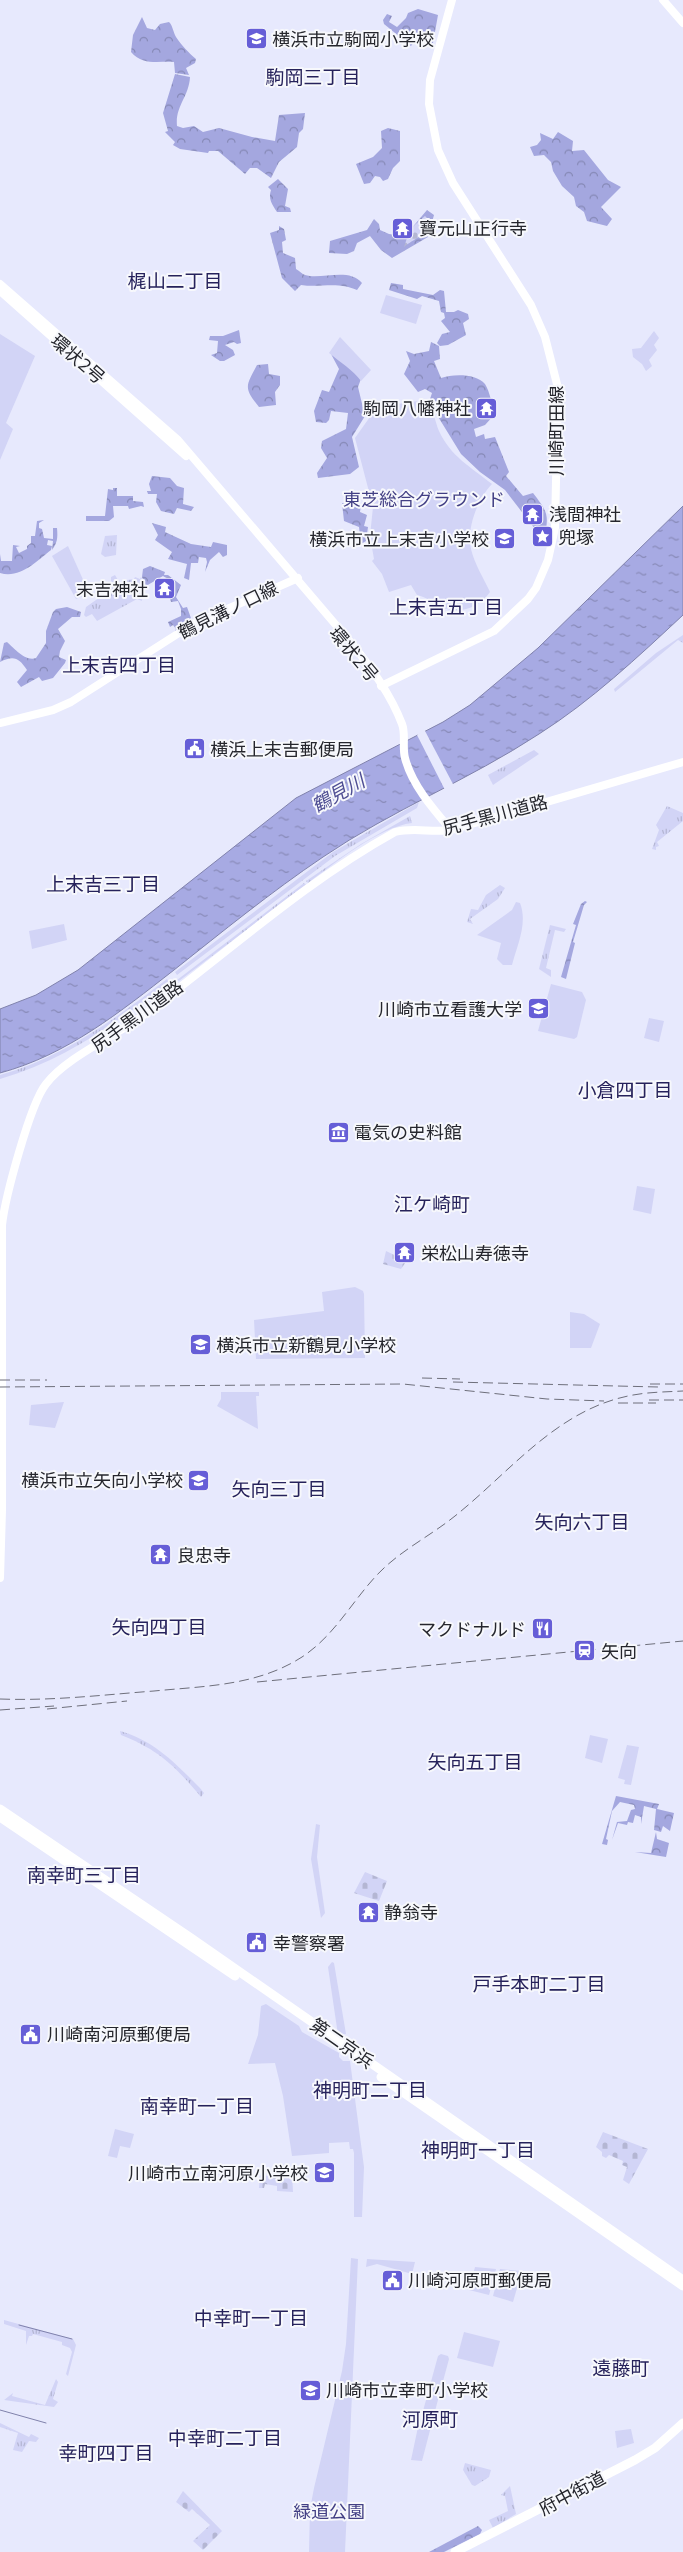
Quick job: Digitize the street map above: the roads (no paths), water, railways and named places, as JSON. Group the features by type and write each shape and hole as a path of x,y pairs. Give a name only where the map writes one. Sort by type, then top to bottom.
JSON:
{"highway":[{"name":"第二京浜","path":"0,1809 196,1941 683,2280"},
{"name":"第二京浜","path":"0,1817 246,1984 511,2169 683,2286"},
{"name":"府中街道","path":"455,2552 635,2460 655,2448 683,2423"},
{"name":"府中街道","path":"466,2552 642,2462 683,2431"}],"main road":[{"name":"川崎町田線","path":"381,686 494,631 508,620 536,588 548,560 555,528 558,388 545,338 531,305 446,171 433,133 429,104 430,80 452,0"},
{"path":"663,0 683,22"},
{"name":"環状2号","path":"0,284 178,440 295,579 381,686"},
{"name":"環状2号","path":"0,291 183,453 295,579"},
{"name":"鶴見溝ノ口線","path":"0,723 52,710 71,702 193,624 295,579"},
{"path":"381,686 401,721 406,760 429,804 451,830"},
{"name":"尻手黒川道路","path":"0,1578 2,1510 2,1225 6,1198 35,1106 43,1089 57,1071 121,1031 330,872 372,844 395,832 404,829 438,832 451,830 683,762"}],"water":[{"name":"鶴見川","path":"683,506 683,615 596,693 512,751 376,824 323,857 92,1030 48,1055 0,1073 0,1009 36,995 78,970 296,798 443,722 470,705 538,648"}],"waterway":[{"path":"19,2325 72,2339"},
{"path":"0,2410 46,2423"}],"railway":[{"path":"422,1378 460,1379"},
{"path":"0,1380 47,1380"},
{"path":"453,1382 658,1387"},
{"path":"0,1387 403,1384 547,1399 604,1401"},
{"path":"650,1384 683,1384"},
{"path":"0,1699 77,1697 211,1686 249,1679 285,1667 302,1657 324,1639 385,1567 455,1516 535,1445 556,1429 578,1415 602,1404 628,1396 683,1391"},
{"path":"649,1400 683,1400"},
{"path":"618,1403 656,1403"},
{"path":"257,1682 683,1641"},
{"path":"47,1709 127,1701"},
{"path":"0,1710 54,1706"}],"place":[{"name":"横浜市立駒岡小学校","path":"256,39"},
{"name":"寶元山正行寺","path":"403,228"},
{"name":"駒岡八幡神社","path":"487,408"},
{"name":"浅間神社","path":"533,514"},
{"name":"兜塚","path":"542,537"},
{"name":"横浜市立上末吉小学校","path":"505,539"},
{"name":"末吉神社","path":"164,589"},
{"name":"横浜上末吉郵便局","path":"194,749"},
{"name":"川崎市立看護大学","path":"538,1009"},
{"name":"電気の史料館","path":"338,1132"},
{"name":"栄松山寿徳寺","path":"405,1253"},
{"name":"横浜市立新鶴見小学校","path":"200,1345"},
{"name":"横浜市立矢向小学校","path":"199,1480"},
{"name":"良忠寺","path":"161,1555"},
{"name":"マクドナルド","path":"542,1629"},
{"name":"矢向","path":"585,1651"},
{"name":"静翁寺","path":"368,1912"},
{"name":"幸警察署","path":"257,1943"},
{"name":"川崎南河原郵便局","path":"31,2034"},
{"name":"川崎市立南河原小学校","path":"324,2173"},
{"name":"川崎河原町郵便局","path":"392,2280"},
{"name":"川崎市立幸町小学校","path":"310,2390"}],"district":[{"name":"駒岡三丁目","path":"313,77"},
{"name":"梶山二丁目","path":"175,281"},
{"name":"上末吉五丁目","path":"446,607"},
{"name":"上末吉四丁目","path":"119,665"},
{"name":"上末吉三丁目","path":"103,884"},
{"name":"小倉四丁目","path":"625,1090"},
{"name":"江ケ崎町","path":"432,1204"},
{"name":"矢向三丁目","path":"279,1489"},
{"name":"矢向六丁目","path":"582,1522"},
{"name":"矢向四丁目","path":"159,1627"},
{"name":"矢向五丁目","path":"475,1762"},
{"name":"南幸町三丁目","path":"84,1875"},
{"name":"戸手本町二丁目","path":"539,1984"},
{"name":"神明町二丁目","path":"370,2090"},
{"name":"南幸町一丁目","path":"197,2106"},
{"name":"神明町一丁目","path":"478,2150"},
{"name":"中幸町一丁目","path":"251,2318"},
{"name":"遠藤町","path":"621,2368"},
{"name":"河原町","path":"430,2419"},
{"name":"中幸町二丁目","path":"225,2438"},
{"name":"幸町四丁目","path":"106,2453"}],"park label":[{"name":"東芝総合グラウンド","path":"424,499"},
{"name":"緑道公園","path":"329,2511"}]}
